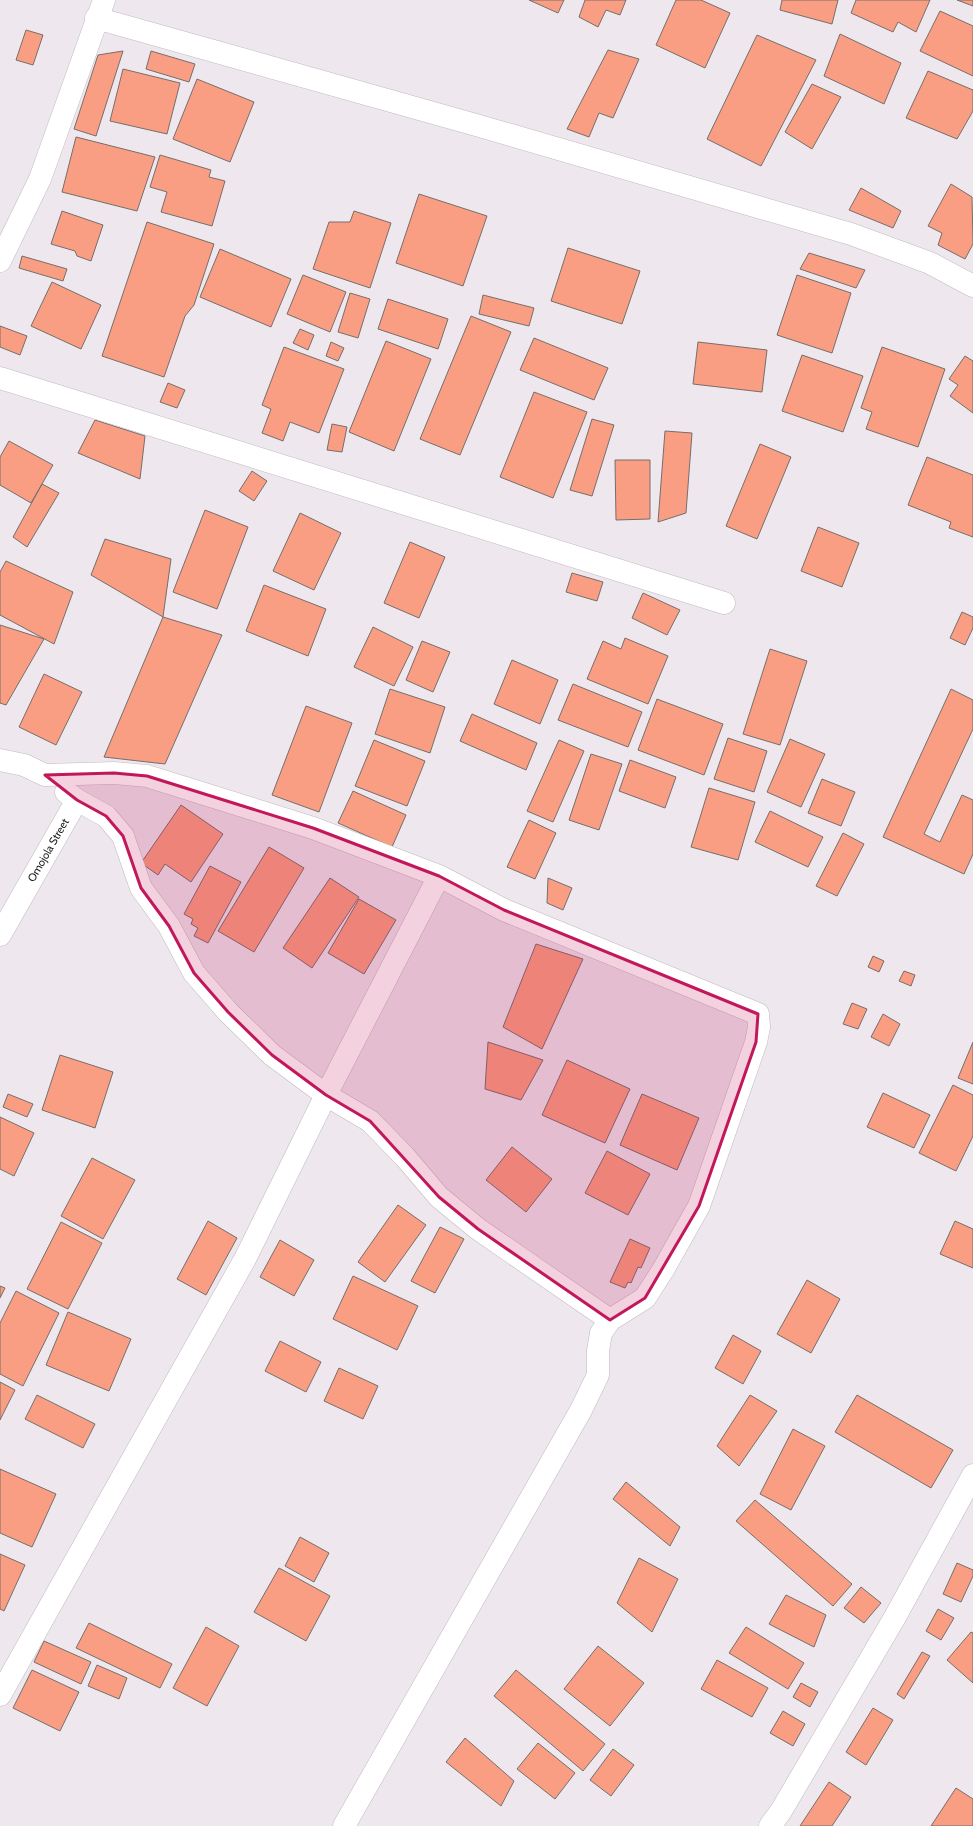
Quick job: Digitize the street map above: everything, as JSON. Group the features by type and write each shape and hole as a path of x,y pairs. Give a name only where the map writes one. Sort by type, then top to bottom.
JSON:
{"street":[{"path":"0,261 40,178 100,9 476,125 850,234 930,263 973,286"},
{"path":"0,378 724,603"},
{"path":"0,760 24,765 45,775 76,800 106,816 123,836 141,888 169,926 194,973 228,1012 272,1055 326,1094 370,1121 405,1157 439,1197 478,1229 610,1320"},
{"path":"45,775 114,773 147,776 313,828 439,876 504,910 758,1014 759,1027 756,1042 699,1206 663,1270 645,1298 610,1320 601,1333 598,1351 598,1375 581,1410 344,1826"},
{"name":"Omojola Street","path":"0,935 76,800"},
{"path":"0,1695 245,1259 326,1094 439,876"},
{"path":"770,1826 781,1811 891,1624 973,1475"}],"highlighted area":[{"path":"114,773 147,776 313,828 439,876 504,910 758,1014 756,1042 699,1206 645,1298 610,1320 478,1229 439,1197 370,1121 326,1095 272,1055 228,1012 194,973 169,926 141,888 123,836 106,816 77,800 45,775"}],"building":[{"path":"529,0 564,0 558,13"},
{"path":"585,0 626,0 620,15 606,10 598,27 579,17"},
{"path":"676,0 701,0 730,13 705,68 656,45"},
{"path":"782,0 838,0 832,24 780,10"},
{"path":"856,0 930,0 916,32 898,22 893,32 851,13"},
{"path":"957,0 973,0 973,6"},
{"path":"940,11 973,26 973,76 920,51"},
{"path":"26,30 43,35 33,65 16,60"},
{"path":"840,34 901,63 884,104 824,76"},
{"path":"757,35 816,60 761,166 707,139"},
{"path":"608,50 639,59 613,118 599,113 589,137 567,129"},
{"path":"123,51 96,136 74,129 98,55"},
{"path":"151,51 195,64 189,82 146,69"},
{"path":"123,69 180,83 167,134 110,121"},
{"path":"928,71 973,90 973,111 957,139 906,118"},
{"path":"197,79 254,102 230,162 173,139"},
{"path":"812,84 841,97 812,149 785,132"},
{"path":"76,137 155,157 137,211 62,192"},
{"path":"160,155 211,170 209,177 225,181 212,226 161,212 167,192 150,187"},
{"path":"951,184 972,197 973,244 965,259 938,245 942,233 928,226"},
{"path":"861,188 901,211 893,228 849,210"},
{"path":"419,194 487,216 463,286 396,263"},
{"path":"62,211 103,225 91,261 77,256 75,251 51,244"},
{"path":"354,211 391,223 370,288 313,269 329,222 350,222"},
{"path":"147,222 214,244 194,305 185,316 164,377 102,356"},
{"path":"568,248 640,271 622,324 551,301"},
{"path":"220,249 291,279 271,327 200,297"},
{"path":"809,253 865,270 856,288 800,269"},
{"path":"22,256 67,269 63,281 19,268"},
{"path":"303,275 346,292 330,332 287,314"},
{"path":"797,275 851,293 832,353 777,335"},
{"path":"52,282 101,305 81,349 31,326"},
{"path":"350,293 370,299 358,338 338,332"},
{"path":"483,295 534,308 529,326 479,314"},
{"path":"388,299 448,319 438,349 378,329"},
{"path":"471,316 511,332 460,455 420,439"},
{"path":"0,326 27,336 20,355 0,347"},
{"path":"300,329 314,335 308,350 293,343"},
{"path":"534,338 608,368 594,400 520,370"},
{"path":"386,341 431,359 394,451 349,432"},
{"path":"331,342 344,348 338,361 326,356"},
{"path":"698,342 767,350 762,392 693,384"},
{"path":"284,347 344,369 319,433 290,422 283,441 262,433 271,409 262,405"},
{"path":"882,347 945,369 918,447 866,429 872,412 861,408"},
{"path":"802,355 863,376 843,432 782,411"},
{"path":"965,356 973,361 973,413 950,396 958,385 949,379"},
{"path":"168,383 185,390 177,408 160,402"},
{"path":"534,392 587,412 553,498 500,477"},
{"path":"592,419 614,425 592,496 570,490"},
{"path":"95,420 145,436 140,479 78,453"},
{"path":"332,424 347,427 342,452 327,450"},
{"path":"665,431 692,433 686,513 658,522"},
{"path":"9,441 53,465 31,503 0,485 0,457"},
{"path":"760,444 791,457 757,539 726,526"},
{"path":"927,457 973,475 973,537 949,528 951,522 908,505"},
{"path":"615,460 650,460 650,519 616,520"},
{"path":"252,471 267,481 254,501 239,491"},
{"path":"42,484 59,493 27,547 13,537"},
{"path":"205,510 248,527 217,609 173,592"},
{"path":"300,513 341,533 314,590 273,571"},
{"path":"818,527 859,543 842,587 801,571"},
{"path":"105,539 171,559 163,617 91,575"},
{"path":"410,542 445,557 419,618 384,603"},
{"path":"6,561 73,592 54,644 0,615 0,572"},
{"path":"572,573 603,582 597,601 566,592"},
{"path":"264,585 326,609 308,656 246,631"},
{"path":"643,593 680,610 667,635 632,618"},
{"path":"962,612 973,617 973,628 965,645 950,638"},
{"path":"163,617 222,635 165,764 104,757"},
{"path":"0,625 44,639 6,705 0,703"},
{"path":"373,627 413,647 394,686 354,667"},
{"path":"625,638 668,656 648,704 587,679 603,641 621,649"},
{"path":"422,641 450,652 433,692 406,680"},
{"path":"770,649 807,661 780,745 743,734"},
{"path":"512,660 558,680 540,724 494,704"},
{"path":"44,674 82,692 56,745 19,727"},
{"path":"573,684 642,712 628,747 558,720"},
{"path":"390,689 445,707 430,753 375,734"},
{"path":"951,689 973,700 973,729 924,834 940,842 962,795 973,800 973,854 964,874 883,837"},
{"path":"657,699 723,724 704,775 638,750"},
{"path":"306,706 352,723 319,812 272,795"},
{"path":"472,714 537,743 526,770 460,741"},
{"path":"728,738 767,751 754,792 714,779"},
{"path":"790,739 825,754 801,807 767,792"},
{"path":"374,740 425,761 407,806 355,786"},
{"path":"559,740 584,751 553,822 527,811"},
{"path":"591,754 622,764 599,830 569,820"},
{"path":"630,760 676,777 665,808 619,791"},
{"path":"822,779 855,792 841,826 808,813"},
{"path":"709,788 755,802 738,860 691,847"},
{"path":"353,791 406,815 392,847 338,823"},
{"path":"181,805 223,834 191,882 165,864 158,875 141,863"},
{"path":"770,811 823,837 808,867 755,842"},
{"path":"529,820 556,833 535,879 507,867"},
{"path":"843,833 864,844 837,896 816,886"},
{"path":"269,847 304,868 254,952 218,931"},
{"path":"210,866 241,882 208,943 194,936 198,928 191,924 193,919 184,914"},
{"path":"330,878 359,897 312,968 283,948"},
{"path":"548,878 572,888 563,910 547,903"},
{"path":"359,899 396,920 364,974 328,953"},
{"path":"536,944 583,959 542,1049 503,1027"},
{"path":"873,956 884,961 879,972 868,967"},
{"path":"904,971 915,975 911,986 899,981"},
{"path":"852,1003 867,1009 858,1029 843,1024"},
{"path":"883,1014 900,1024 889,1046 871,1037"},
{"path":"488,1042 543,1060 521,1100 485,1089"},
{"path":"973,1042 973,1084 958,1078"},
{"path":"60,1055 113,1072 95,1128 42,1110"},
{"path":"567,1060 630,1089 605,1143 542,1115"},
{"path":"953,1085 973,1095 973,1136 956,1171 919,1153"},
{"path":"883,1093 930,1115 914,1148 867,1127"},
{"path":"8,1094 33,1104 27,1117 3,1107"},
{"path":"642,1094 699,1118 677,1170 620,1145"},
{"path":"0,1117 34,1133 14,1176 0,1169"},
{"path":"512,1147 552,1179 526,1212 486,1180"},
{"path":"607,1151 650,1174 628,1215 585,1193"},
{"path":"92,1158 135,1180 103,1239 61,1216"},
{"path":"398,1205 426,1225 385,1282 358,1262"},
{"path":"208,1221 237,1238 206,1295 177,1279"},
{"path":"955,1221 973,1229 973,1268 940,1254"},
{"path":"61,1222 102,1243 68,1309 27,1289"},
{"path":"440,1227 464,1239 435,1293 411,1281"},
{"path":"630,1239 650,1248 641,1268 638,1267 631,1283 628,1282 625,1288 610,1282"},
{"path":"280,1240 314,1260 294,1296 260,1277"},
{"path":"353,1276 418,1306 397,1350 333,1319"},
{"path":"807,1280 840,1299 811,1353 777,1334"},
{"path":"0,1286 5,1288 0,1298"},
{"path":"16,1291 59,1313 23,1386 0,1374 0,1323"},
{"path":"68,1312 131,1339 109,1391 46,1365"},
{"path":"733,1335 761,1351 743,1384 715,1368"},
{"path":"280,1341 321,1362 306,1392 265,1371"},
{"path":"339,1368 378,1386 363,1419 324,1401"},
{"path":"0,1382 15,1390 0,1420"},
{"path":"37,1395 95,1424 83,1448 25,1419"},
{"path":"750,1395 777,1411 739,1466 717,1446"},
{"path":"857,1395 953,1450 931,1488 835,1432"},
{"path":"793,1429 825,1446 791,1510 760,1494"},
{"path":"0,1469 56,1494 32,1547 0,1533"},
{"path":"626,1482 680,1527 670,1546 613,1499"},
{"path":"755,1500 852,1584 833,1606 736,1521"},
{"path":"300,1537 329,1553 314,1582 285,1566"},
{"path":"0,1554 25,1565 4,1611 0,1609"},
{"path":"639,1558 678,1579 652,1632 617,1603"},
{"path":"957,1563 973,1570 973,1576 961,1602 943,1594"},
{"path":"279,1568 330,1596 306,1641 254,1612"},
{"path":"861,1587 881,1603 864,1623 844,1608"},
{"path":"786,1595 826,1615 814,1647 769,1624"},
{"path":"938,1609 954,1618 941,1640 926,1631"},
{"path":"89,1623 172,1664 160,1688 76,1648"},
{"path":"206,1627 239,1646 207,1706 173,1688"},
{"path":"746,1627 804,1663 788,1689 729,1653"},
{"path":"971,1632 973,1633 973,1683 947,1660"},
{"path":"44,1641 91,1662 81,1684 34,1662"},
{"path":"598,1646 644,1683 610,1726 564,1689"},
{"path":"922,1652 930,1656 904,1699 897,1694"},
{"path":"717,1660 768,1688 752,1717 701,1689"},
{"path":"97,1665 127,1678 119,1699 88,1686"},
{"path":"32,1670 79,1692 60,1731 13,1708"},
{"path":"516,1670 605,1744 583,1771 494,1696"},
{"path":"801,1683 818,1692 810,1707 793,1697"},
{"path":"873,1708 893,1720 866,1765 846,1752"},
{"path":"783,1711 805,1724 793,1746 770,1733"},
{"path":"465,1738 514,1781 501,1806 446,1762"},
{"path":"538,1743 575,1773 555,1799 517,1769"},
{"path":"613,1749 634,1765 611,1796 590,1780"},
{"path":"829,1782 851,1797 832,1826 800,1826"},
{"path":"956,1788 973,1799 973,1826 931,1826"}]}
